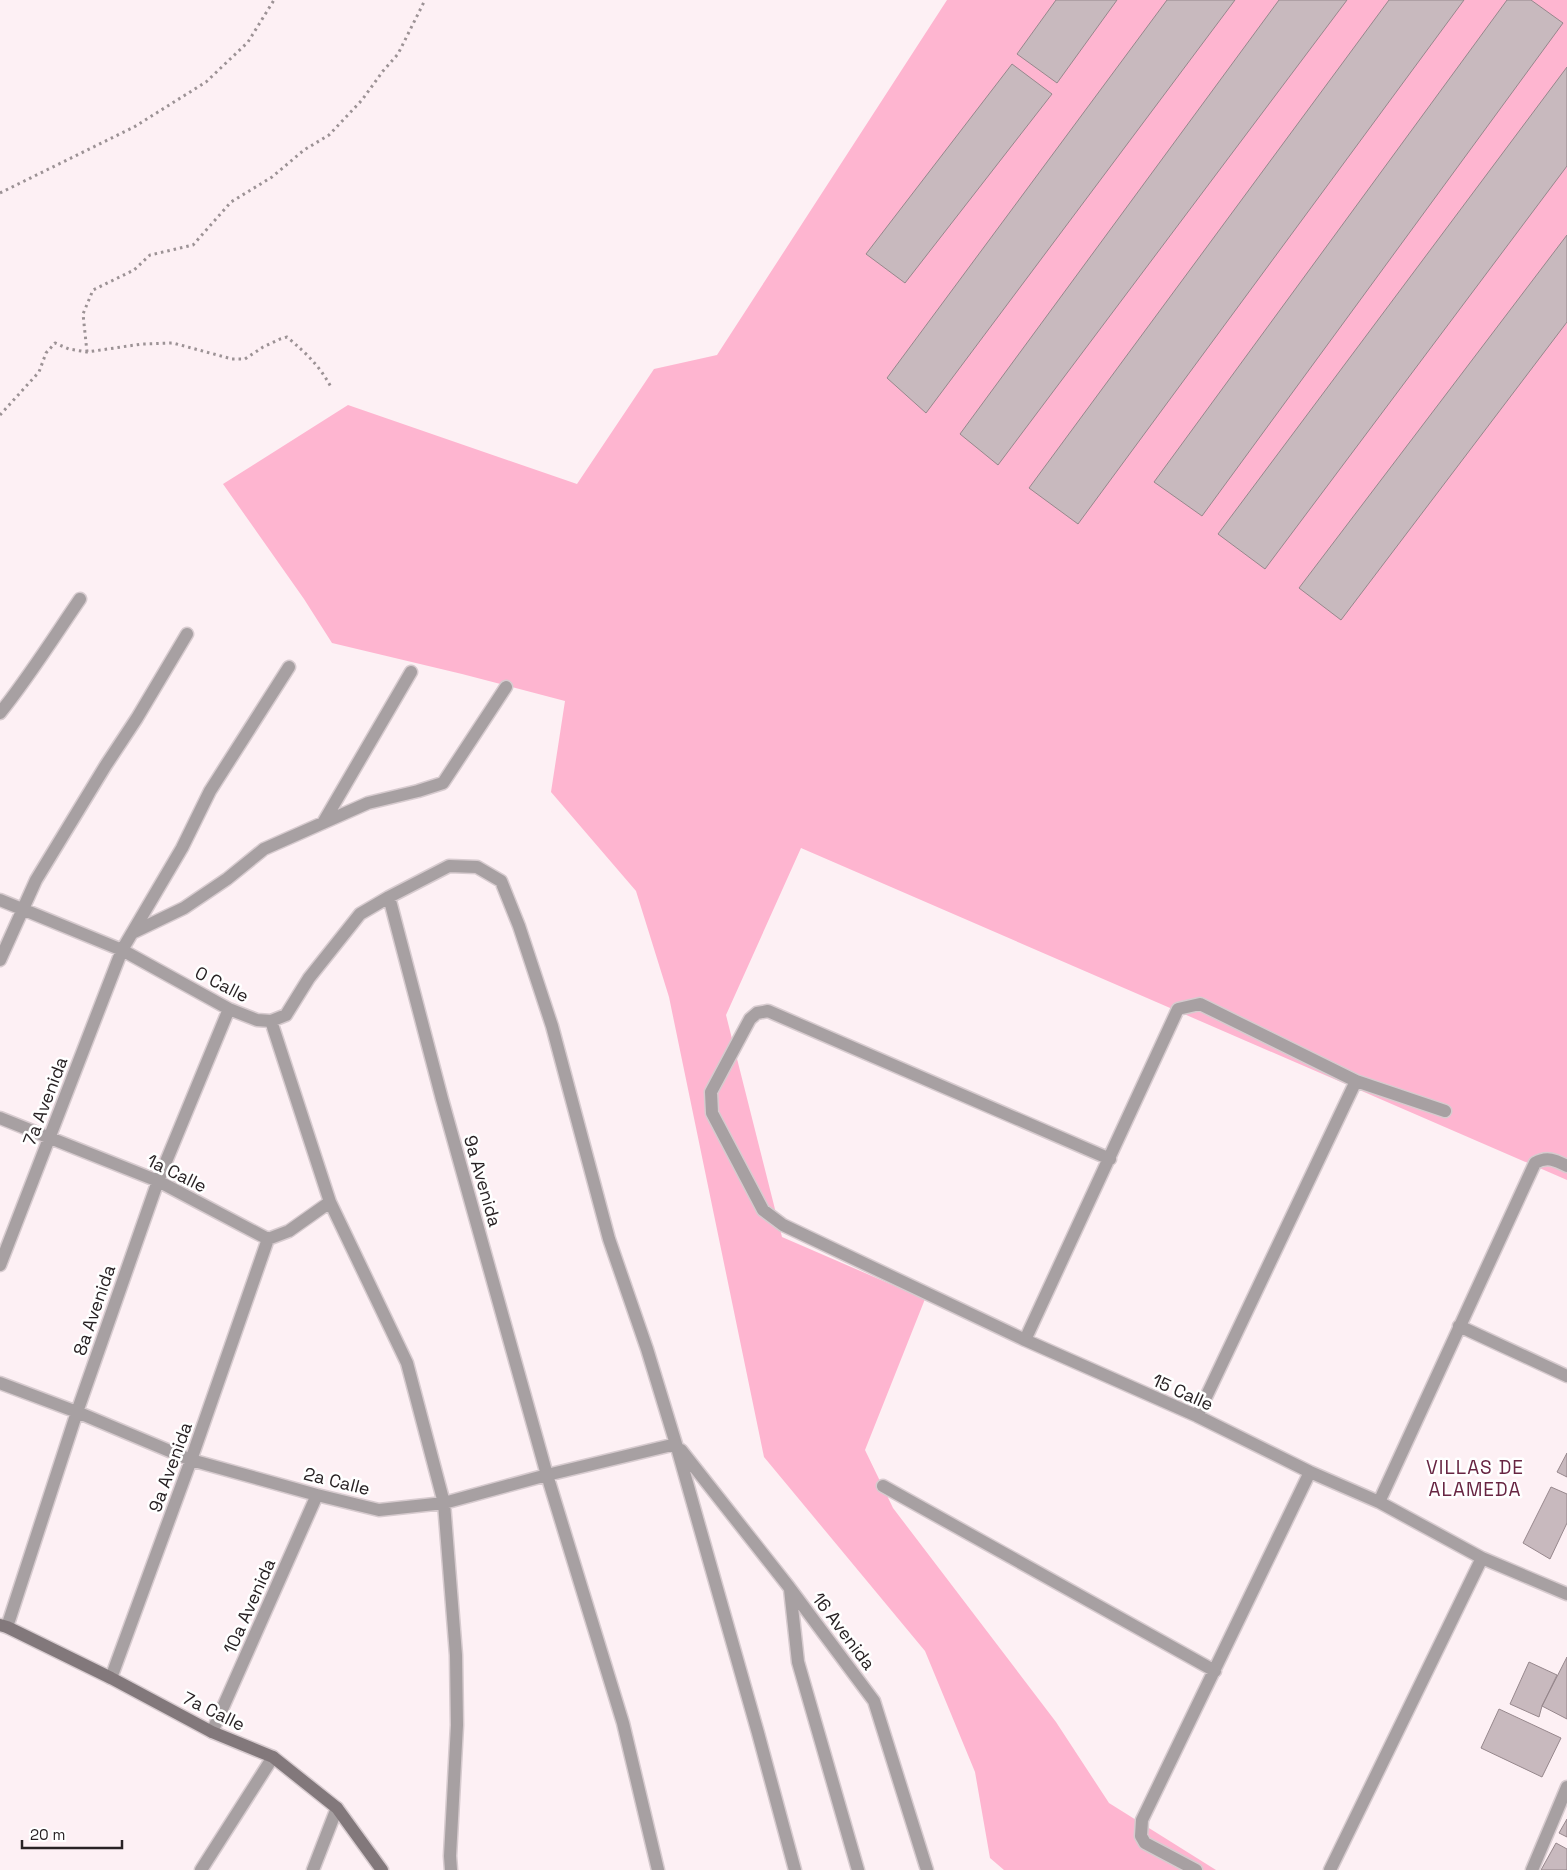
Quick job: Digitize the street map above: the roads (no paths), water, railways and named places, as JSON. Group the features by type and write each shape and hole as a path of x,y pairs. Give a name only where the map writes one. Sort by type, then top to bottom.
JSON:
{"street":[{"path":"0,713 23,685 47,646 80,599"},
{"path":"0,960 36,880 137,718 186,634"},
{"name":"7a Avenida","path":"0,1265 122,950 182,848 210,791 290,667"},
{"path":"323,823 411,672"},
{"path":"132,933 184,908 227,879 264,849 368,802 418,791 443,783 506,687"},
{"path":"451,1870 450,1856 457,1725 456,1655 444,1503 407,1363 330,1202 271,1021 286,1015 309,978 360,914 389,896 448,866 477,867 501,881 519,926 552,1026 609,1239 647,1349 676,1444 795,1870"},
{"name":"9a Avenida","path":"389,896 442,1099 547,1474 623,1723 658,1870"},
{"name":"0 Calle","path":"0,900 122,950 229,1010 256,1020 271,1021"},
{"path":"1025,1340 1178,1009 1188,1005 1200,1004 1356,1081 1445,1111"},
{"name":"8a Avenida","path":"4,1626 158,1181 229,1010"},
{"name":"15 Calle","path":"1110,1159 768,1011 757,1013 750,1018 711,1092 712,1113 763,1210 784,1225 1025,1340 1197,1416 1310,1472 1379,1502 1482,1558 1567,1594"},
{"path":"1197,1416 1356,1081"},
{"name":"1a Calle","path":"0,1118 158,1181 268,1239"},
{"path":"1379,1502 1535,1163 1542,1159 1553,1159 1567,1166"},
{"path":"268,1239 289,1232 330,1202"},
{"name":"9a Avenida","path":"111,1678 192,1460 268,1239"},
{"path":"1459,1326 1567,1376"},
{"name":"2a Calle","path":"0,1383 78,1412 192,1460 317,1495 379,1510 444,1503 547,1474 676,1444"},
{"name":"16 Avenida","path":"676,1444 790,1587 874,1701 926,1870"},
{"path":"1196,1870 1145,1843 1141,1836 1142,1820 1310,1472"},
{"path":"884,1486 1215,1671"},
{"name":"10a Avenida","path":"212,1732 317,1495"},
{"path":"1330,1870 1482,1558"},
{"path":"790,1587 798,1662 858,1870"},
{"name":"7a Calle","path":"4,1626 111,1678 212,1732 273,1757 337,1808 382,1870"},
{"path":"201,1870 273,1757"},
{"path":"1532,1870 1567,1788"},
{"path":"313,1870 337,1808"}],"district":[{"name":"VILLAS DE ALAMEDA","path":"1475,1478"}]}
